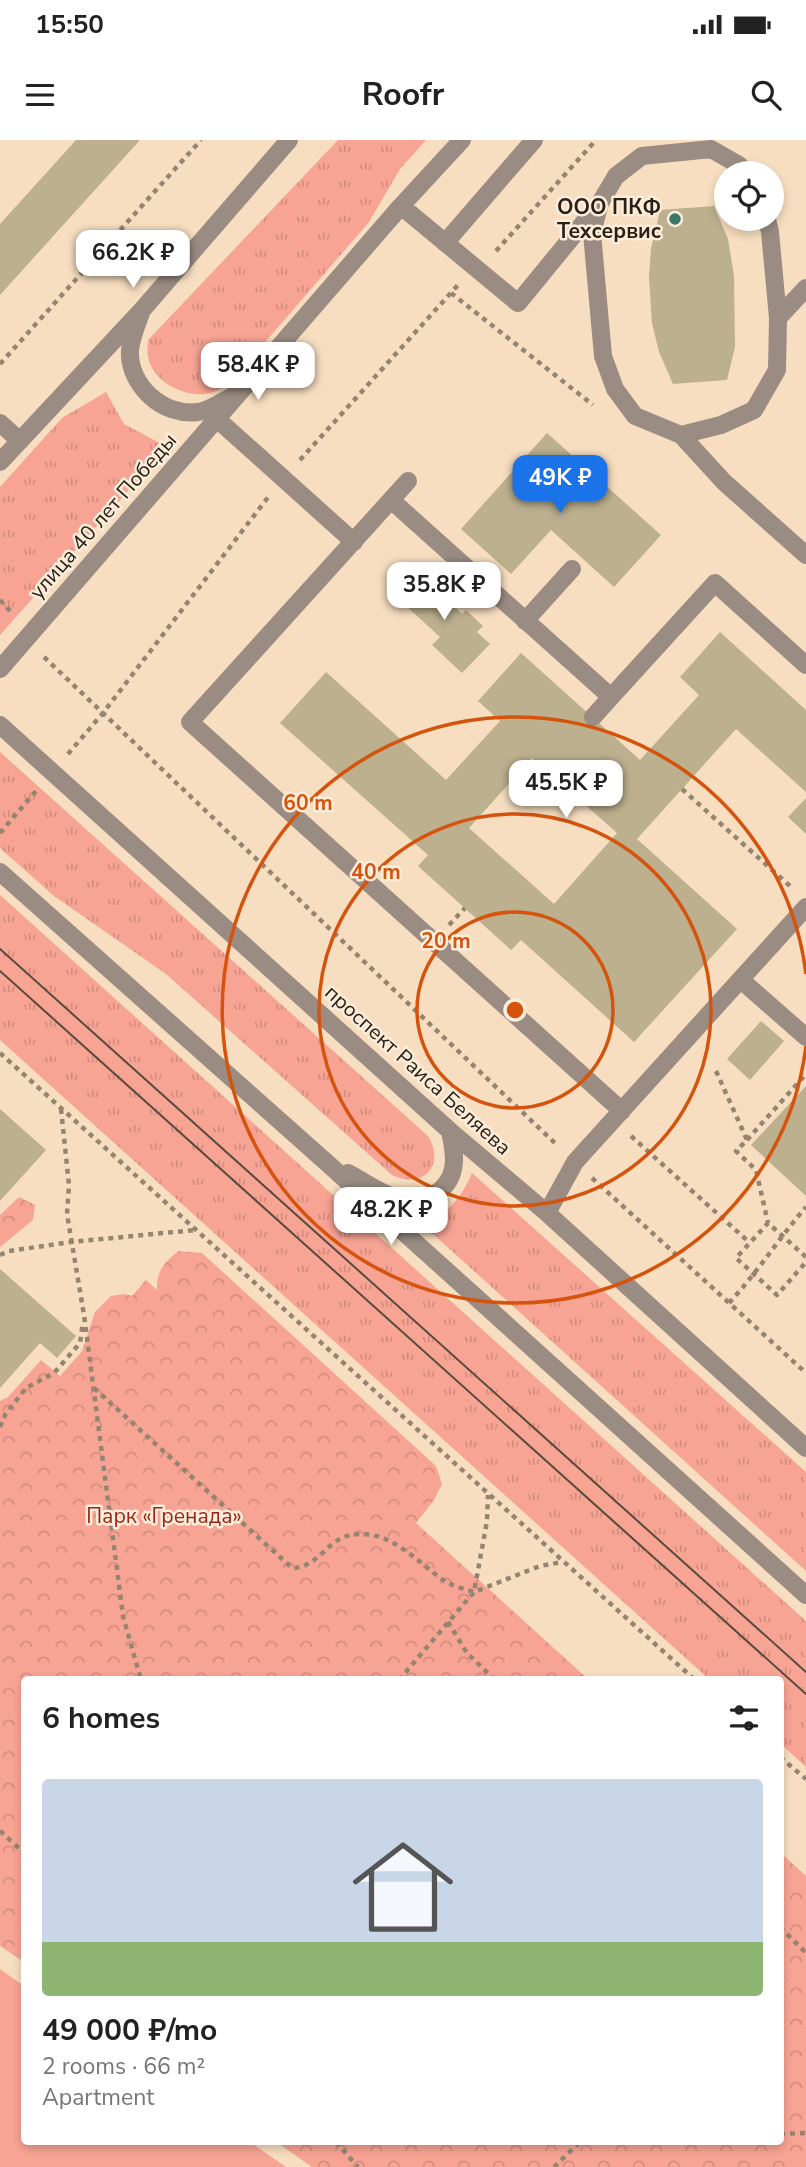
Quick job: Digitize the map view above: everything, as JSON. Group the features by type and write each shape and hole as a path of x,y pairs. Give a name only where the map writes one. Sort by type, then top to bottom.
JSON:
{"street":[{"path":"0,462 142,310 289,140"},
{"name":"улица 40 лет Победы","path":"0,669 401,206 462,140"},
{"path":"445,243 534,140"},
{"path":"401,206 518,303 600,203 616,176 642,156 711,149 733,161"},
{"path":"600,203 592,233 603,356 614,389 635,416 681,436 724,482 806,555"},
{"path":"681,436 721,425 754,410 777,370 778,318 770,231"},
{"path":"778,318 806,288"},
{"path":"142,310 130,350 133,374 147,394 172,411 199,412 242,392"},
{"path":"217,419 354,542"},
{"path":"0,423 20,441"},
{"path":"408,481 190,722 618,1115"},
{"path":"391,500 611,697"},
{"path":"525,621 572,569"},
{"path":"593,717 715,583 806,665"},
{"name":"проспект Раиса Беляева","path":"0,725 806,1448"},
{"path":"0,872 806,1595"},
{"path":"547,1213 575,1163 741,980 801,900"},
{"path":"741,980 806,1037"},
{"path":"326,1162 401,1199 416,1200 435,1196 446,1185 453,1170 454,1153 450,1131"}],"path":[{"path":"0,364 201,140"},
{"path":"65,757 103,713 283,478 474,267 499,249 596,140"},
{"path":"451,293 600,410"},
{"path":"0,600 11,612"},
{"path":"39,652 575,1163 806,1373"},
{"path":"0,833 39,788"},
{"path":"682,789 801,900"},
{"path":"0,1053 691,1676"},
{"path":"716,1071 747,1140"},
{"path":"768,1223 736,1258 777,1294 806,1259 768,1223 756,1170 736,1151 806,1074"},
{"path":"61,1108 69,1185 67,1214 84,1315 123,1616 140,1676"},
{"path":"618,1115 750,1243"},
{"path":"729,1303 755,1275 782,1235 806,1207"},
{"path":"0,1255 9,1251 71,1242 196,1230"},
{"path":"0,1427 5,1415 26,1388 54,1373 80,1343 84,1315"},
{"path":"94,1388 292,1569 303,1568 346,1536 372,1534 405,1549 446,1582 474,1592"},
{"path":"474,1592 487,1521 488,1494"},
{"path":"402,1676 474,1592 540,1566 563,1562"},
{"path":"448,1622 467,1653 491,1676"},
{"path":"784,1760 806,1779"},
{"path":"0,1831 21,1850"},
{"path":"784,1931 806,1953"},
{"path":"784,2134 806,2133"},
{"path":"339,2145 358,2167"},
{"path":"554,2167 577,2145"}],"green space":[{"path":"338,140 426,140 400,169 369,222 229,384 204,394 186,392 169,385 151,366 148,340"},
{"path":"106,392 124,424 167,447 0,635 0,487 62,418"},
{"path":"0,752 428,1136 434,1156 433,1165 428,1172 413,1179 392,1175 166,974 54,896 0,848"},
{"path":"0,895 806,1621 806,1767 784,1747 784,1676 706,1676 0,1040"},
{"path":"472,1173 806,1472 806,1571 423,1225 440,1216 453,1204"},
{"path":"19,1197 35,1205 33,1220 0,1247 0,1215"},
{"name":"Парк «Гренада»","path":"179,1251 202,1253 436,1466 442,1484 434,1500 416,1523 585,1676 21,1676 21,1960 0,1946 0,1401 8,1397 41,1360 60,1376 82,1351 95,1312 111,1296 132,1296 146,1280 157,1290 162,1267"},
{"path":"784,1856 806,1876 806,2167 312,2167 280,2145 784,2145"},
{"path":"0,1969 21,1984 21,2145 254,2145 286,2167 0,2167"}],"building":[{"path":"76,140 140,140 0,295 0,224"},
{"path":"714,206 714,231 725,231 728,239 734,276 735,347 727,380 673,384 659,352 652,323 649,277 651,249 660,210"},
{"path":"547,433 661,535 614,587 551,530 511,574 461,529"},
{"path":"414,570 462,614 466,610 483,626 477,632 490,644 462,673 432,645 440,637 392,593"},
{"path":"720,632 806,710 806,792 736,729 637,839 737,929 634,1042 521,940 511,950 418,866 428,855 280,723 326,672 446,780 500,721 478,701 521,653 640,760 699,695 680,677","holes":["532,758 617,833 554,904 469,828"]},
{"path":"806,798 806,834 788,817"},
{"path":"761,1021 784,1041 750,1080 727,1059"},
{"path":"806,1086 806,1196 751,1145"},
{"path":"0,1109 46,1150 0,1201"},
{"path":"0,1269 76,1336 57,1358 40,1343 0,1388"}],"tram line":[{"path":"0,949 806,1672"},
{"path":"0,971 806,1694"}],"place":[{"name":"ООО ПКФ Техсервис","path":"675,219"}]}
